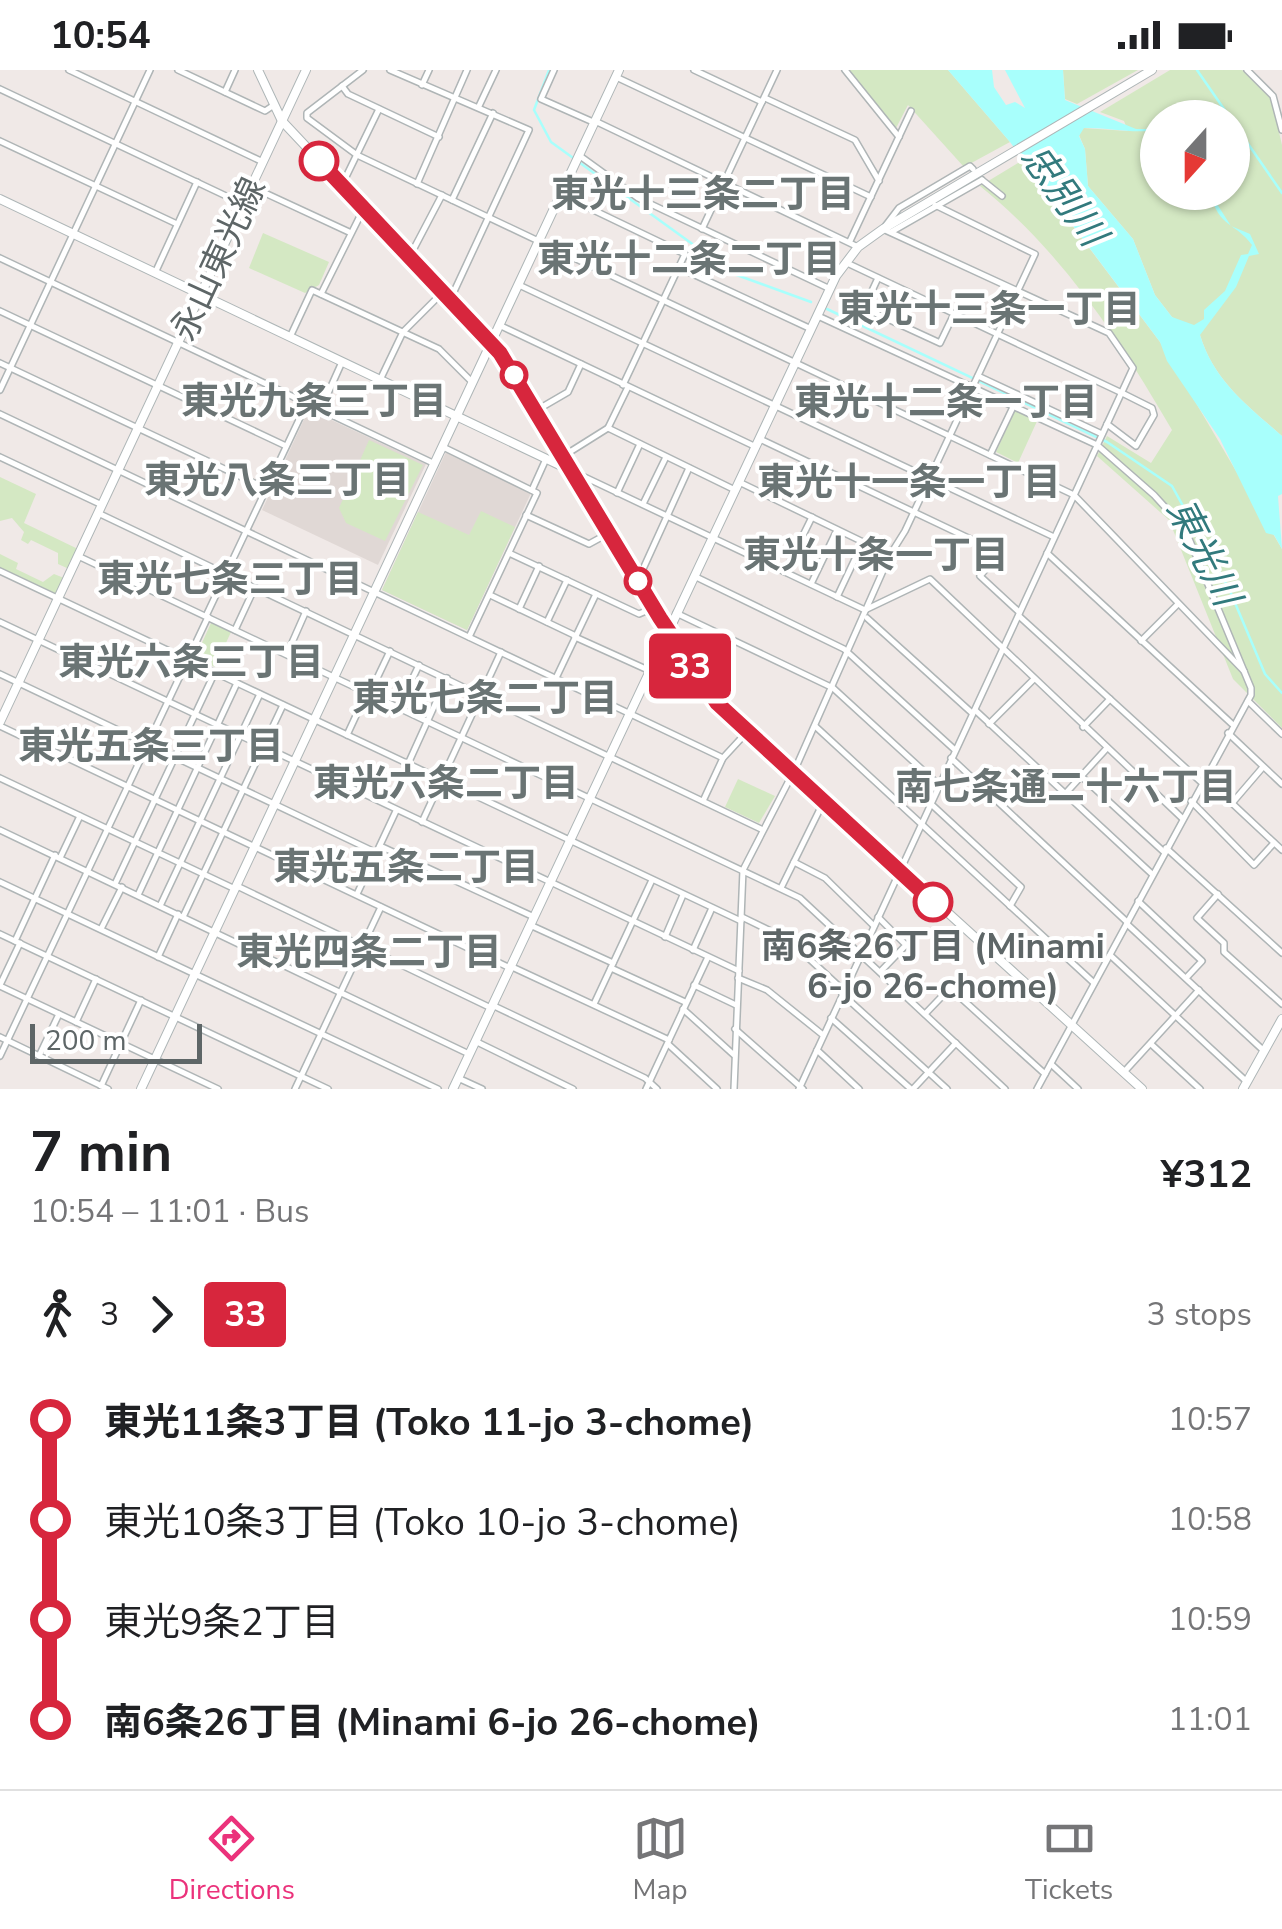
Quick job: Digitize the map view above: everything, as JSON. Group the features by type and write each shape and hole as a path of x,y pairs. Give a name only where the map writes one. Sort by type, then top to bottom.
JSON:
{"street":[{"path":"69,70 263,162"},
{"path":"0,390 150,70"},
{"path":"178,70 265,111 274,106"},
{"path":"225,92 236,70"},
{"path":"258,70 282,121 492,344 537,410 708,692 898,872 1142,1089"},
{"name":"永山東光線","path":"0,724 306,70"},
{"path":"363,70 307,112 307,118 356,154 1074,495 1244,671"},
{"path":"380,380 403,332 447,295 529,130 390,70"},
{"path":"422,85 429,70"},
{"path":"418,184 466,70"},
{"path":"479,106 496,70"},
{"path":"554,70 541,99 854,244 982,180 1002,196"},
{"path":"694,70 855,140 878,181"},
{"path":"844,70 899,138"},
{"path":"887,230 1152,70"},
{"path":"1247,70 1274,96 1282,130"},
{"path":"702,229 774,71"},
{"path":"141,1089 617,74 871,197"},
{"path":"342,86 439,138"},
{"path":"0,88 244,204"},
{"path":"1274,96 1282,91"},
{"path":"342,185 379,109"},
{"path":"453,1089 815,314 854,244 911,111"},
{"path":"452,200 494,114"},
{"path":"0,141 178,224"},
{"path":"576,158 638,198 828,288"},
{"path":"887,230 899,208 970,166 973,169"},
{"path":"155,273 197,182"},
{"path":"252,187 349,232"},
{"path":"559,194 685,254 608,428 564,455"},
{"path":"410,256 442,196"},
{"path":"0,199 837,597 866,614 1152,874"},
{"path":"734,1089 743,870 815,726 890,555 931,478 1035,254 935,205"},
{"path":"321,294 364,208"},
{"path":"735,1029 801,1088 1133,368 1109,334 887,230"},
{"path":"0,258 435,464"},
{"path":"845,262 1122,393 1152,408 1154,415 1136,446 1107,424"},
{"path":"679,267 809,328"},
{"path":"878,278 864,308 940,344 954,314"},
{"path":"517,285 1054,537"},
{"path":"290,338 312,290 440,349 474,384"},
{"path":"0,310 286,446"},
{"path":"815,314 1100,439 1185,530 1251,691 1037,1089"},
{"path":"499,326 1000,553 980,576 1110,699 1279,845 1254,865 1192,801"},
{"path":"320,411 342,362"},
{"path":"0,363 267,489"},
{"path":"537,410 568,392 581,364"},
{"path":"975,381 1014,404 1100,439"},
{"path":"990,455 1014,404"},
{"path":"0,1056 4,1039 88,871 306,405"},
{"path":"0,414 723,758"},
{"path":"608,428 689,468 890,555"},
{"path":"617,493 640,444"},
{"path":"443,447 537,492 469,638"},
{"path":"0,456 226,574 761,829"},
{"path":"643,504 666,456"},
{"path":"532,490 546,459"},
{"path":"638,580 689,468"},
{"path":"526,515 589,544 610,534"},
{"path":"784,572 812,518"},
{"path":"811,584 837,530"},
{"path":"837,597 863,542"},
{"path":"509,553 639,614 654,608"},
{"path":"1047,553 1232,725"},
{"path":"78,556 800,898 1006,1089"},
{"path":"520,609 539,566"},
{"path":"0,571 683,895 789,940 947,1089"},
{"path":"692,576 849,653 955,750"},
{"path":"866,614 930,579 1182,818"},
{"path":"547,622 567,580"},
{"path":"235,630 254,587"},
{"path":"556,678 596,594"},
{"path":"490,595 648,670"},
{"path":"1141,640 1177,605"},
{"path":"286,654 306,611"},
{"path":"676,613 833,688 938,785"},
{"path":"0,622 708,957 767,990 824,1035"},
{"path":"348,735 390,651"},
{"path":"422,822 501,652"},
{"path":"398,707 419,665"},
{"path":"101,930 136,842 215,672"},
{"path":"0,674 532,921 684,1006 734,1055"},
{"path":"408,764 447,678"},
{"path":"990,724 1033,680"},
{"path":"138,895 238,683"},
{"path":"160,906 260,694"},
{"path":"1083,727 1110,699"},
{"path":"1248,701 1282,734"},
{"path":"158,957 204,874 283,705"},
{"path":"0,724 669,1042 717,1089"},
{"path":"815,726 1094,983"},
{"path":"704,801 723,758 747,732"},
{"path":"1228,733 1282,784"},
{"path":"1065,794 1107,748"},
{"path":"951,758 1264,1051"},
{"path":"1232,803 1264,767"},
{"path":"1274,776 1282,767"},
{"path":"1081,776 1282,953"},
{"path":"0,778 492,1007 657,1089"},
{"path":"781,888 823,803"},
{"path":"930,803 1021,887 1010,906"},
{"path":"356,895 396,811"},
{"path":"80,816 35,898 0,986 218,1089"},
{"path":"0,830 470,1054"},
{"path":"794,862 824,878 874,926"},
{"path":"594,1006 652,880"},
{"path":"0,882 438,1089"},
{"path":"1218,894 1197,918 1224,943 1224,952 1281,1001"},
{"path":"665,936 683,895"},
{"path":"1138,901 1202,961 1186,978"},
{"path":"295,1089 380,906"},
{"path":"694,950 712,908"},
{"path":"878,917 906,945 880,972"},
{"path":"0,934 328,1089"},
{"path":"1110,955 1245,1086 1281,1024"},
{"path":"648,1086 708,957"},
{"path":"76,1022 96,979"},
{"path":"694,986 736,1005"},
{"path":"925,1014 950,988 1045,1074"},
{"path":"1124,1072 1199,990"},
{"path":"4,1039 104,1087 141,1000"},
{"path":"39,1056 59,1014"},
{"path":"831,1018 912,1089 956,1043"},
{"path":"476,1042 573,1089"},
{"path":"1151,1044 1200,1089"},
{"path":"817,1050 859,1089"},
{"path":"1050,1064 1078,1089"},
{"path":"458,1078 482,1089"}],"shaded area":[{"path":"312,411 426,464 378,565 262,510 307,413"},
{"path":"446,452 531,493 467,630 382,590"}],"green space":[{"path":"849,70 948,70 1010,142 964,167 908,105 896,128"},
{"path":"1063,70 1138,70 1077,104 1065,99"},
{"path":"1170,70 1242,70 1271,98 1282,145 1282,436 1223,379 1200,335 1172,317 1155,295 1133,239 1088,186 1085,149 1079,135 1083,128 1128,131 1124,121 1100,112"},
{"path":"1023,160 1160,342 1282,549 1282,728 1233,679 1169,520 1097,456 1107,436 1151,463 1172,430 1087,299 1038,240 980,186"},
{"path":"263,233 329,262 319,285 305,293 249,268"},
{"path":"1016,408 1038,419 1018,463 996,452"},
{"path":"369,440 423,465 385,541 346,523 339,508"},
{"path":"0,477 36,494 24,523 78,549 69,569 58,564 58,553 31,540 28,544 21,540 24,532 12,518 0,521"},
{"path":"481,511 515,527 467,630 382,590 418,512 469,535"},
{"path":"0,554 18,563 16,569 43,582 54,574 64,578 56,596 0,568"},
{"path":"211,623 231,632 215,667 195,658"},
{"path":"738,779 775,796 759,823 725,807"}],"water":[{"name":"忠別川","path":"948,70 992,70 994,87 1006,105 1015,102 1025,108 1005,70 1063,70 1065,100 1140,129 1140,131 1084,128 1079,136 1085,149 1088,186 1133,239 1155,295 1172,317 1194,325 1204,319 1204,310 1225,291 1241,255 1248,254 1252,245 1232,226 1250,234 1259,254 1249,256 1236,287 1200,335 1223,379 1282,436 1282,494 1278,496 1282,549 1274,535 1266,533 1220,439 1167,361 1160,342 1010,142"}],"waterway":[{"name":"東光川","path":"549,70 534,110 551,142 734,274 811,302"},
{"path":"1197,70 1282,193"},
{"name":"東光川","path":"827,309 1107,442 1172,486 1230,591 1265,674 1282,693"}],"bus line":[{"name":"33","path":"319,161 500,353 660,618 717,703 933,902"}],"place":[{"name":"南6条26丁目 (Minami 6-jo 26-chome)","path":"933,902"}],"district":[{"name":"東光十三条二丁目","path":"703,194"},
{"name":"東光十二条二丁目","path":"689,259"},
{"name":"東光十三条一丁目","path":"989,309"},
{"name":"東光九条三丁目","path":"314,401"},
{"name":"東光十二条一丁目","path":"946,402"},
{"name":"東光八条三丁目","path":"277,480"},
{"name":"東光十一条一丁目","path":"909,482"},
{"name":"東光十条一丁目","path":"876,555"},
{"name":"東光七条三丁目","path":"230,579"},
{"name":"東光六条三丁目","path":"191,662"},
{"name":"東光七条二丁目","path":"485,698"},
{"name":"東光五条三丁目","path":"151,746"},
{"name":"東光六条二丁目","path":"446,783"},
{"name":"南七条通二十六丁目","path":"1066,787"},
{"name":"東光五条二丁目","path":"406,867"},
{"name":"東光四条二丁目","path":"369,952"}]}
